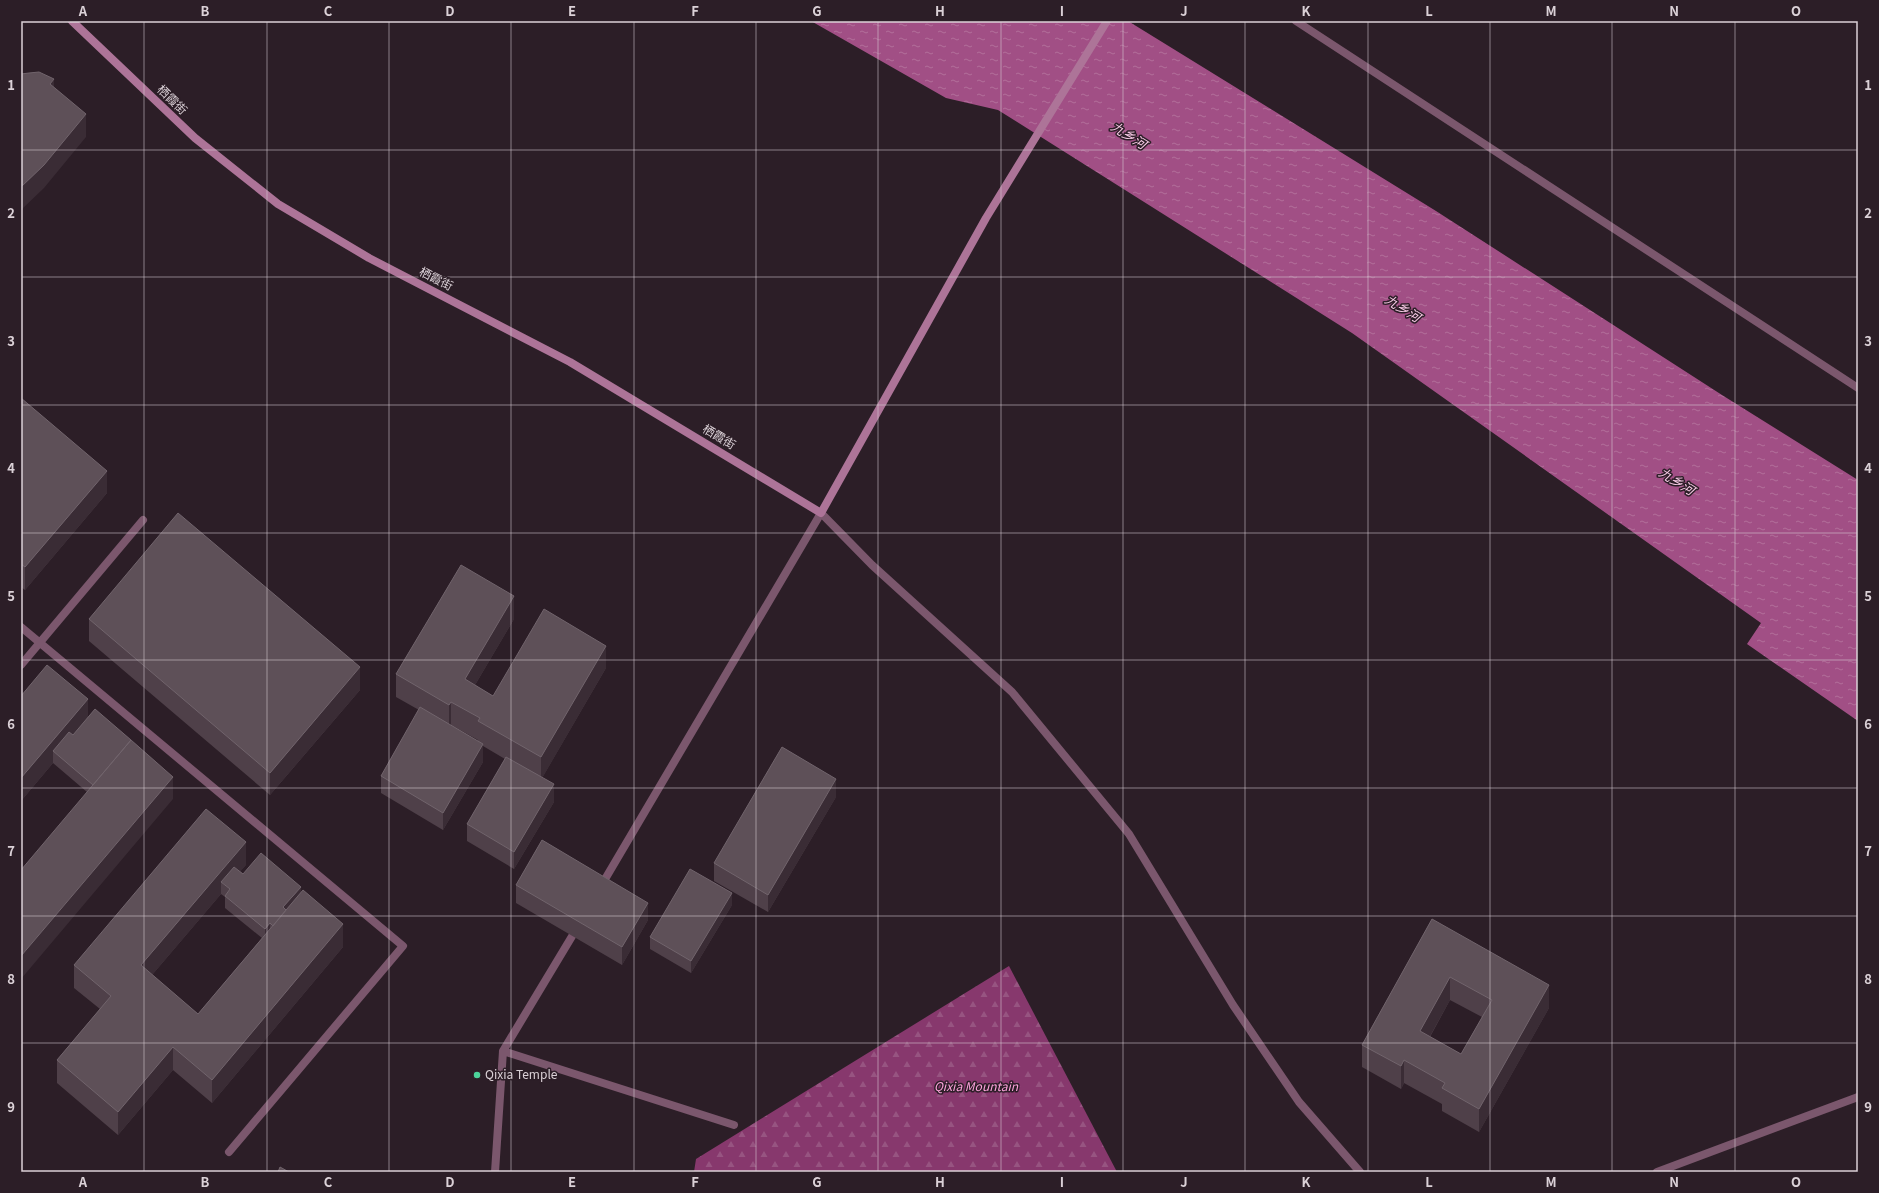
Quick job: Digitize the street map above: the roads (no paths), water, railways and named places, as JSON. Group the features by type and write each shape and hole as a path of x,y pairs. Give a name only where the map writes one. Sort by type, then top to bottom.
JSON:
{"street":[{"name":"栖霞街","path":"72,21 195,138 278,204 370,258 570,362 821,513"},
{"path":"598,892 821,513 986,218 1107,21"},
{"path":"1296,21 1858,388"},
{"path":"821,513 872,565 1012,692 1129,834 1233,1005 1299,1102 1360,1172"},
{"path":"21,665 143,520"},
{"path":"21,627 403,946 229,1152"},
{"path":"495,1172 503,1051 582,918"},
{"path":"503,1051 734,1125"},
{"path":"1657,1172 1858,1097"}],"water":[{"name":"九乡河","path":"811,21 1128,21 1436,211 1722,395 1858,480 1858,721 1747,644 1761,623 1352,333 998,110 946,98"}],"place":[{"name":"Qixia Temple","path":"477,1075"}],"park label":[{"name":"Qixia Mountain","path":"976,1087"}]}
